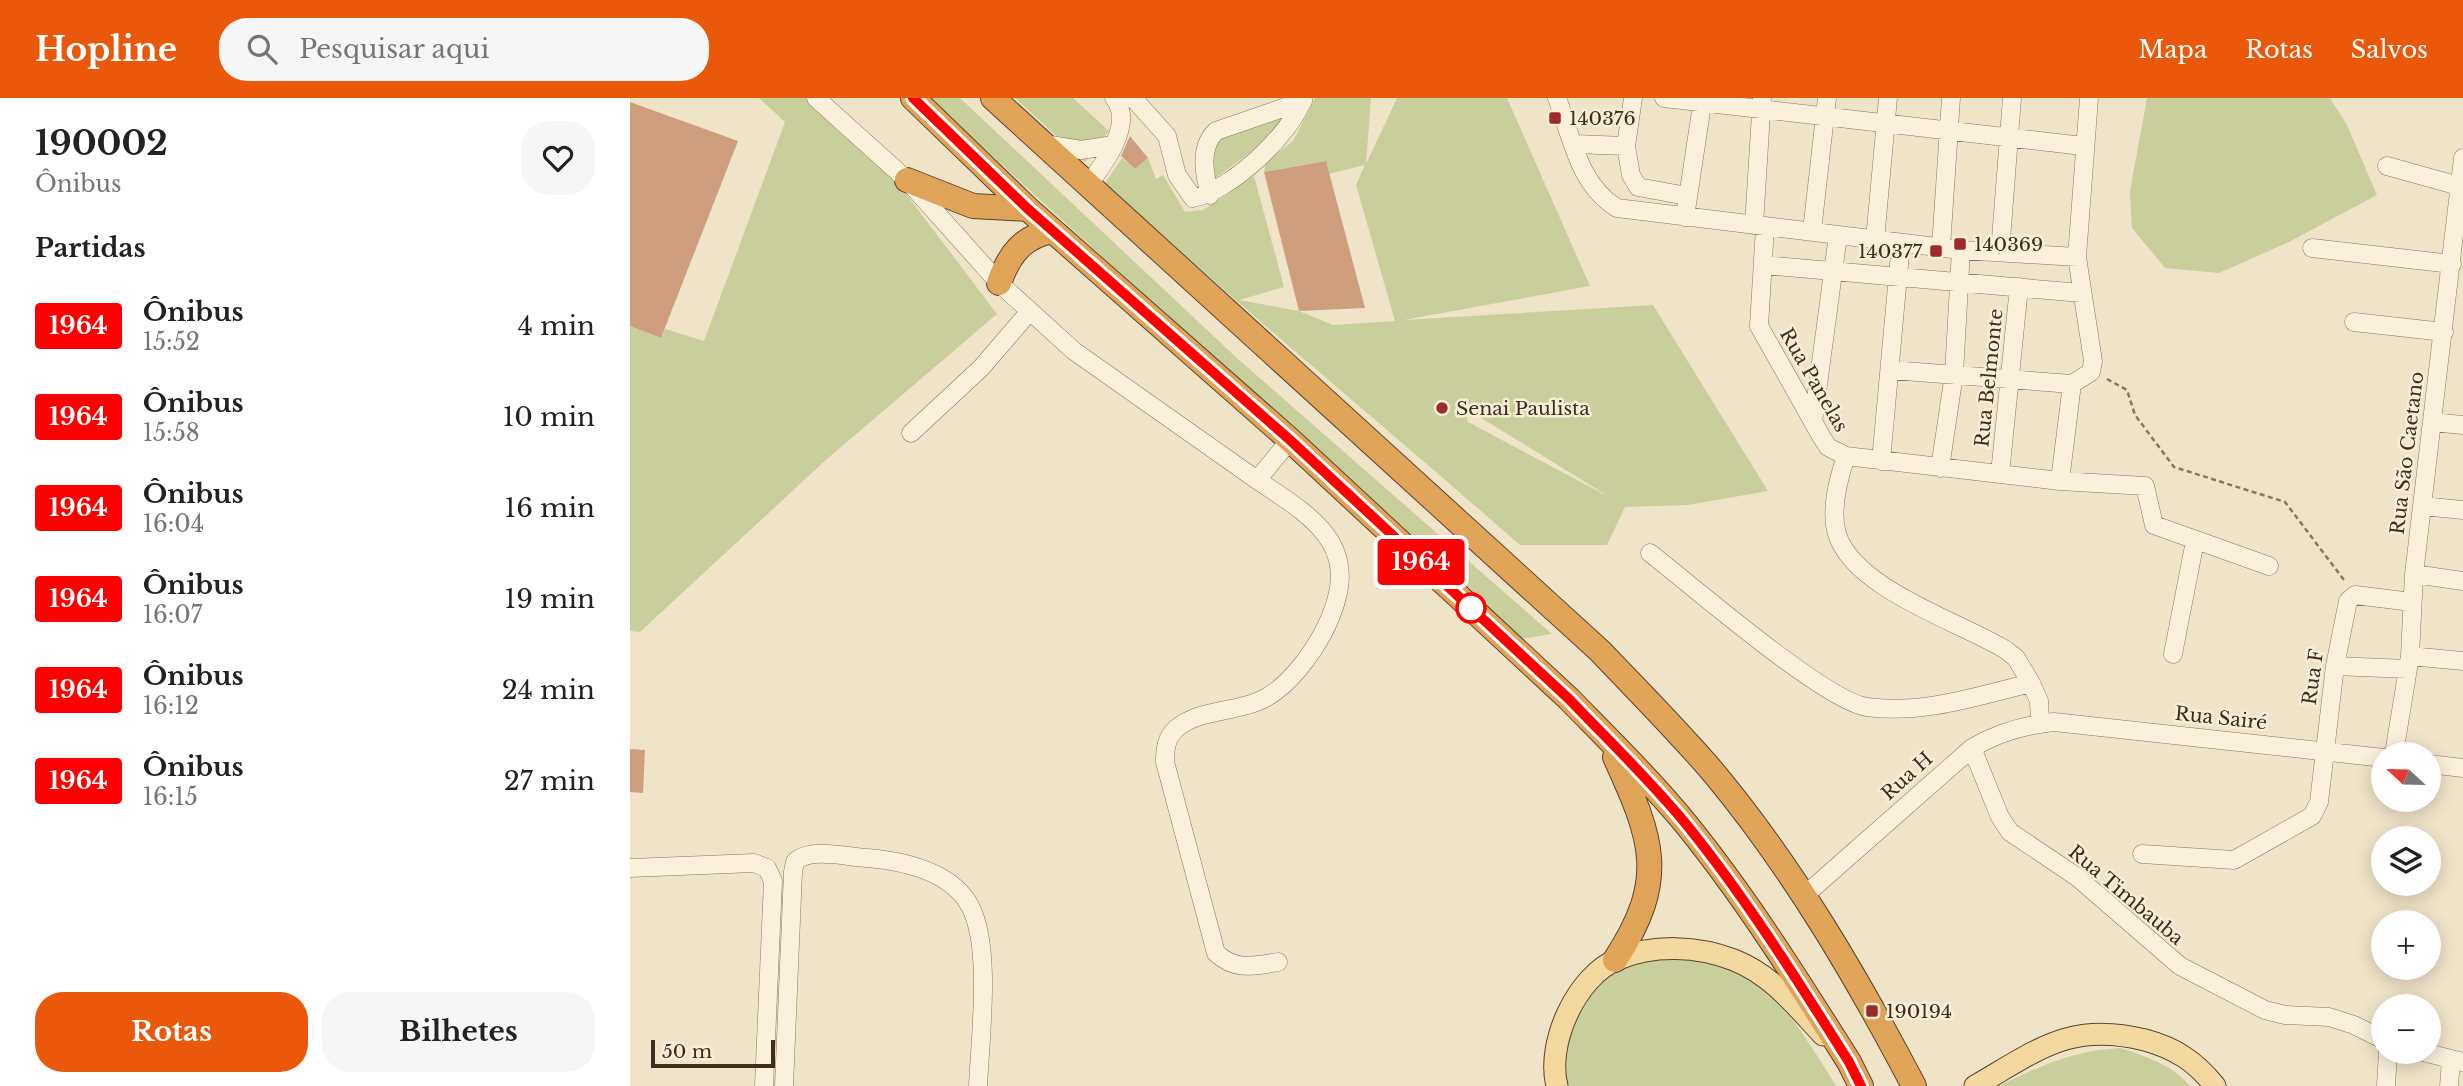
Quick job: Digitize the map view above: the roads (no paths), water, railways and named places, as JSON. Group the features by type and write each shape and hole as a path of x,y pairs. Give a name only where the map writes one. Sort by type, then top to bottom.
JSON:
{"highway":[{"path":"913,98 1052,231 1290,440 1569,699 1606,737 1685,823 1765,932 1849,1062 1861,1086"},
{"path":"992,98 1600,651 1713,773 1805,895 1865,992 1914,1086"},
{"path":"907,180 973,206 1028,209"},
{"path":"999,284 1006,263 1015,250 1030,238 1052,231"},
{"path":"1606,737 1636,803 1650,858 1646,903 1635,930 1615,960"}],"main road":[{"path":"1555,1085 1555,1047 1566,1016 1593,979 1615,960 1644,951 1675,948 1705,951 1734,960 1761,974 1785,992 1849,1062"},
{"path":"1975,1086 2058,1041 2083,1033 2111,1032 2157,1044 2186,1056 2216,1086"}],"street":[{"path":"816,98 907,180 999,284 1074,351 1307,516 1330,540 1341,574 1336,606 1315,647 1271,696 1244,707 1186,721 1174,730 1167,741 1166,762 1216,953 1230,964 1247,967 1278,962"},
{"path":"1088,186 1114,145 1121,128 1119,104 1114,98"},
{"path":"1133,98 1167,136 1177,175 1186,192 1193,198 1210,195 1278,141 1303,99"},
{"path":"1557,98 1587,180 1607,202 1631,212 1961,250 2077,257"},
{"path":"1633,98 1626,146 1631,175 1638,187 1687,196"},
{"path":"1664,98 1762,104 1826,117 1886,121 2083,146"},
{"path":"1812,231 1827,98"},
{"path":"1875,240 1888,98"},
{"path":"1941,247 1951,98"},
{"path":"2000,252 2012,98"},
{"path":"1891,370 2072,384 2091,372 2092,352 2077,257 2083,146 2089,98"},
{"path":"1210,195 1204,153 1207,139 1216,131 1303,99"},
{"path":"1685,217 1703,101"},
{"name":"Rua Panelas","path":"1762,104 1759,226 1763,265 1759,326 1828,447 1846,456 1881,461 2060,481 2146,486 2152,523 2195,541"},
{"path":"1042,143 1081,150 1114,145"},
{"path":"1574,144 1626,146"},
{"name":"Rua São Caetano","path":"2397,742 2409,662 2414,573 2463,158"},
{"path":"2387,166 2461,186"},
{"path":"1813,422 1838,234"},
{"path":"1881,461 1901,243"},
{"path":"2312,248 2452,264"},
{"path":"1940,468 1954,374 1961,250"},
{"path":"1763,265 1961,280 2081,293"},
{"name":"Rua Belmonte","path":"2000,474 2019,287"},
{"path":"911,433 981,368 1030,311"},
{"path":"2354,322 2444,332"},
{"path":"2060,481 2072,384"},
{"path":"2432,422 2463,425"},
{"path":"1257,480 1290,440"},
{"path":"1846,456 1837,488 1835,524 1840,542 1850,556 1885,586 2006,650 2016,658 2031,683 2047,722"},
{"path":"2422,506 2463,510"},
{"path":"2174,654 2195,541 2269,566"},
{"path":"1650,552 1770,646 1854,705 1912,709 2031,683"},
{"path":"2414,573 2463,581"},
{"name":"Rua F","path":"2142,854 2234,860 2312,816 2319,802 2335,666 2350,602 2412,602"},
{"path":"2335,666 2463,661"},
{"name":"Rua H","path":"1805,895 1972,748 1990,737 2047,722"},
{"name":"Rua Sairé","path":"2047,722 2371,756"},
{"name":"Rua Timbauba","path":"1972,748 2000,817 2010,832 2077,877 2169,958 2221,989 2265,1010 2285,1015 2329,1017 2371,1034"},
{"path":"2441,765 2463,768"},
{"path":"783,1086 793,872 795,863 809,855 896,860 931,872 970,904 977,927 983,975 978,1086"},
{"path":"630,868 754,863 767,868 773,881 764,1086"},
{"path":"2449,1086 2457,1062"},
{"path":"2386,1086 2387,1064"}],"place":[{"name":"140376","path":"1555,118"},
{"name":"140369","path":"1960,244"},
{"name":"140377","path":"1936,251"},
{"name":"Senai Paulista","path":"1442,408"},
{"name":"190194","path":"1872,1011"}]}
